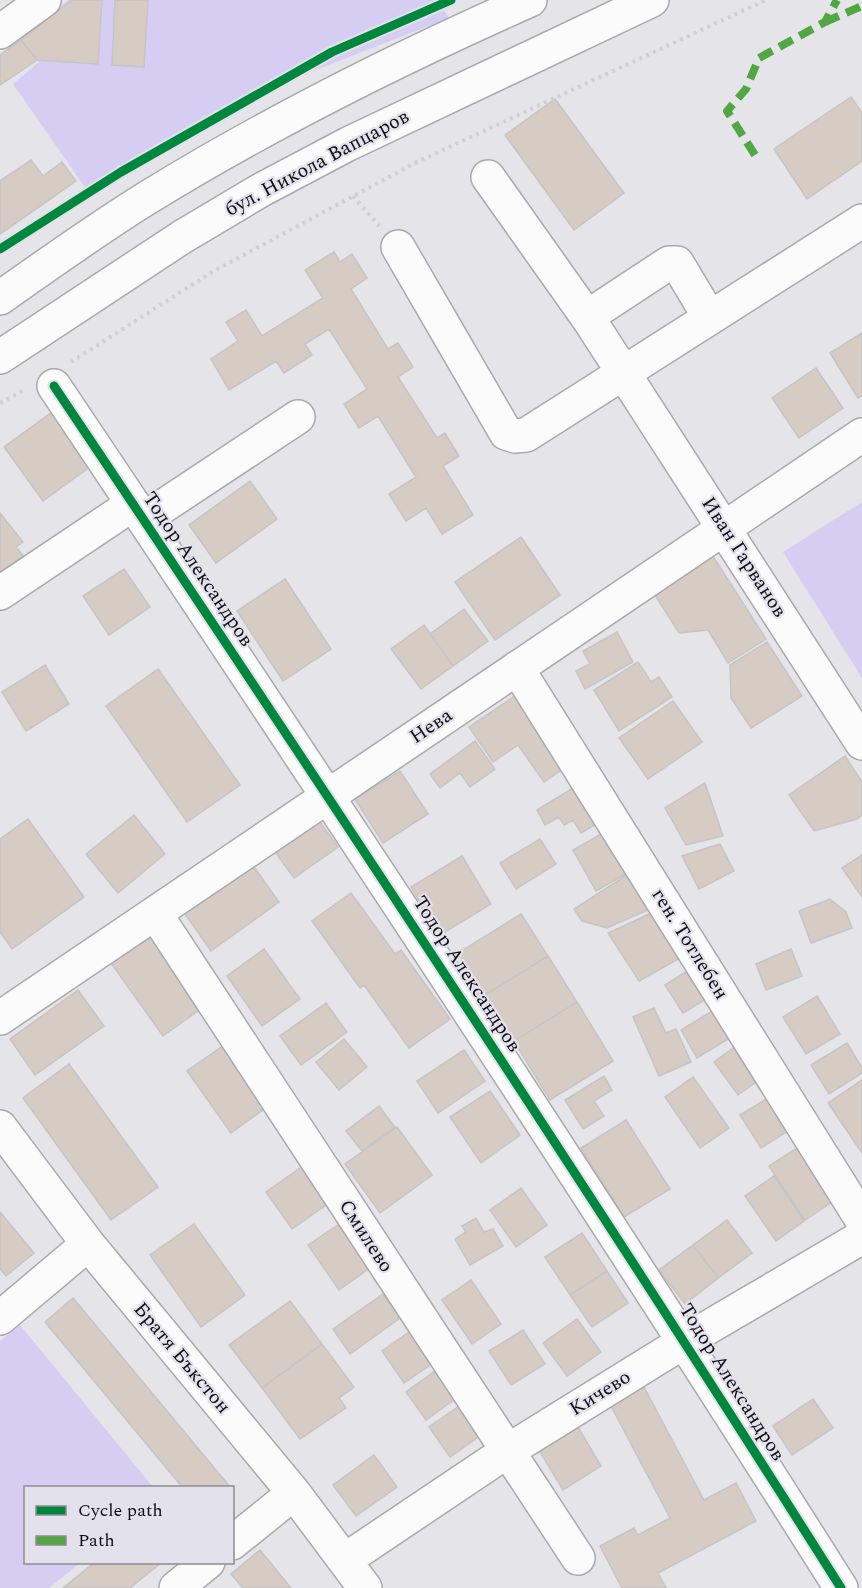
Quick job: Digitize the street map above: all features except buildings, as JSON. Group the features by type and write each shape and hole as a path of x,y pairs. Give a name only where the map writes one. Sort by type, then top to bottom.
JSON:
{"street":[{"path":"0,32 44,0"},
{"path":"0,298 147,198 239,145 494,7 530,0"},
{"name":"бул. Никола Вапцаров","path":"0,357 172,243 261,190 358,139 652,0"},
{"name":"Иван Гарванов","path":"488,177 590,321 725,527 862,743"},
{"path":"398,247 506,433 515,436 526,435 862,221"},
{"path":"590,321 593,313 669,263 677,264 710,318"},
{"name":"Тодор Александров","path":"49,380 328,795 685,1341 841,1588"},
{"path":"0,593 298,417"},
{"name":"Нева","path":"0,1018 862,435"},
{"name":"ген. Тотлебен","path":"517,668 862,1220"},
{"name":"Смилево","path":"155,913 506,1452 578,1558"},
{"name":"Братя Бъкстон","path":"0,1127 88,1244 294,1493 365,1588"},
{"name":"Кичево","path":"345,1560 506,1452 685,1341 862,1237"},
{"path":"0,1318 88,1244"},
{"path":"234,1540 294,1493"},
{"path":"176,1588 207,1564"}],"path":[{"path":"0,403 49,380 212,272 417,162 766,0"},
{"path":"353,196 398,247"}],"shaded area":[{"path":"69,0 437,0 449,18 295,78 89,193 13,84 39,62 20,34"},
{"path":"862,502 862,678 783,552"},
{"path":"20,1325 152,1486 24,1486 24,1564 79,1564 49,1588 0,1588 0,1341"}],"marked path":[{"path":"755,155 727,111 746,89 759,58 825,22 837,0"},
{"path":"825,22 862,6"}],"cycle path":[{"path":"0,249 121,172 332,52 451,0"},
{"path":"54,386 452,984 648,1285 841,1588"}]}
